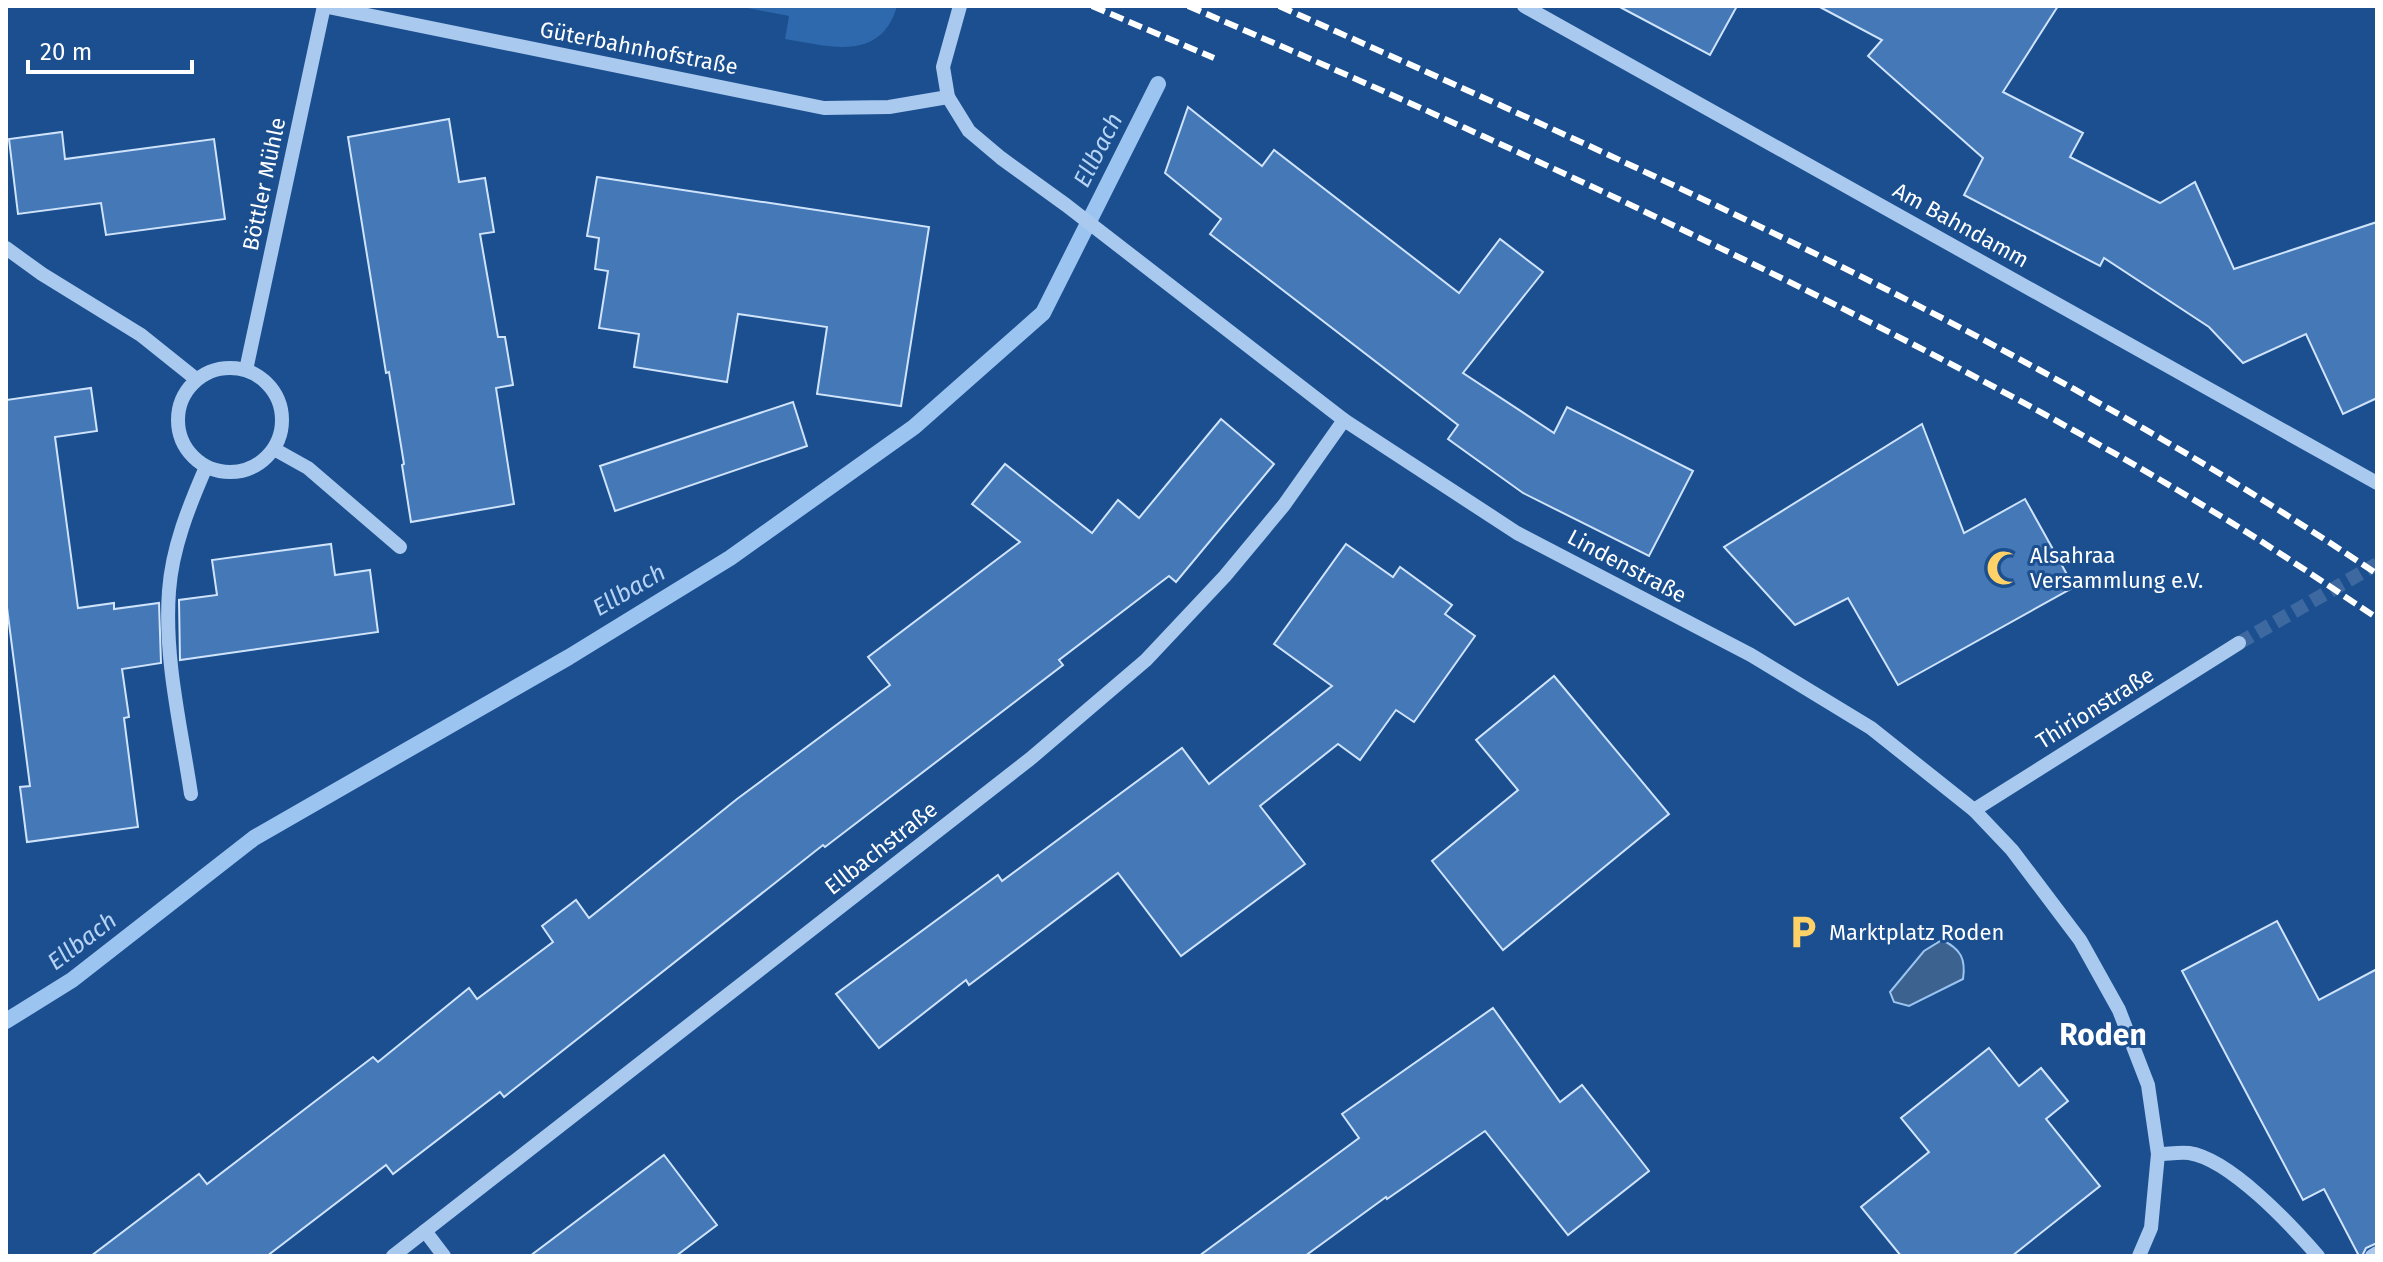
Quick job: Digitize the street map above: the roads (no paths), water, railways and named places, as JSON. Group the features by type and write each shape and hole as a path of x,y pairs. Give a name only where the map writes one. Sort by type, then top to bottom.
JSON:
{"street":[{"name":"Güterbahnhofstraße","path":"324,6 824,108 889,107 948,97"},
{"name":"Böttler Mühle","path":"246,370 324,6"},
{"name":"Lindenstraße","path":"960,6 943,67 948,97 969,131 1001,158 1344,420 1517,533 1751,655 1871,728 1974,810 2012,850 2080,940 2119,1010 2148,1085 2158,1154 2151,1228 2139,1256"},
{"name":"Am Bahndamm","path":"1524,6 2377,483"},
{"path":"6,248 141,335 196,379"},
{"path":"211,370 246,370 272,388 282,419 280,434 274,449 260,463 243,471 224,473 206,467 192,457 182,442 177,426 178,409 196,379 211,370"},
{"name":"Ellbachstraße","path":"393,1256 1030,759 1146,660 1265,529 1344,420"},
{"path":"274,449 308,468 400,547"},
{"path":"191,794 169,655 169,589 184,519 206,467"},
{"name":"Thirionstraße","path":"1974,810 2239,643"},
{"path":"2158,1154 2190,1153 2214,1164 2249,1188 2291,1225 2318,1256"},
{"path":"425,1231 444,1256"}],"waterway":[{"name":"Ellbach","path":"6,1021 72,980 254,838 569,657 730,558 914,427 1043,313 1158,84"}],"tunnel":[{"path":"2239,643 2377,564"}],"railway":[{"path":"1092,6 1214,58"},
{"path":"1188,6 1545,165 1757,266 1931,354 2158,479 2255,537 2377,618"},
{"path":"1279,6 1561,133 1841,266 2114,411 2247,490 2377,574"}],"place":[{"name":"Alsahraa Versammlung e.V.","path":"2004,568"},
{"name":"Marktplatz Roden","path":"1803,932"}],"district":[{"name":"Roden","path":"2103,1035"}]}
